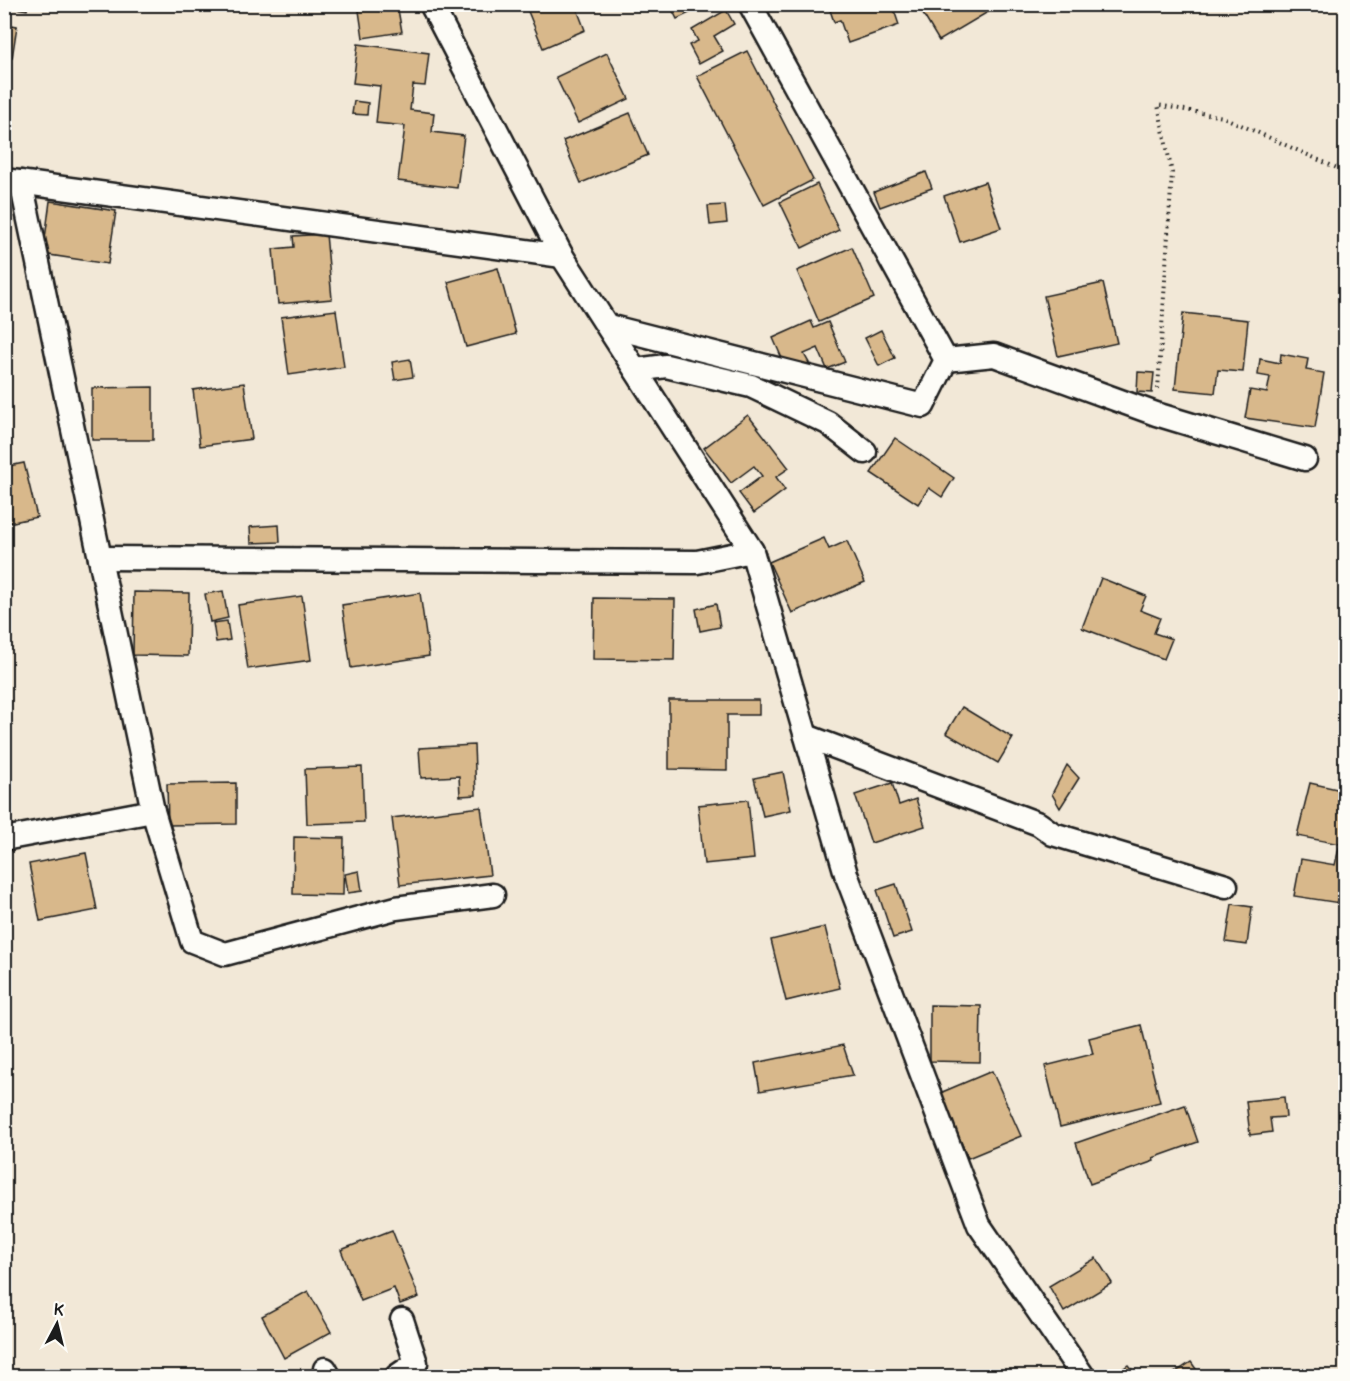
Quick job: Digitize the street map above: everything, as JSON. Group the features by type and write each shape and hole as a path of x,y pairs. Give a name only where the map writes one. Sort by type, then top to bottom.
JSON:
{"street":[{"path":"431,4 562,256 752,551 846,874 979,1225 1083,1377"},
{"path":"750,4 946,360"},
{"path":"493,895 396,908 225,954 192,941 153,811 100,558 13,181 562,256"},
{"path":"608,326 923,406 946,360"},
{"path":"946,360 993,355 1156,414 1305,459"},
{"path":"636,370 666,366 751,386 828,423 865,452"},
{"path":"100,558 697,562 752,551"},
{"path":"806,736 1039,824 1053,834 1227,886"},
{"path":"4,839 153,811"},
{"path":"398,1377 416,1363 402,1320"}],"path":[{"path":"1156,414 1172,173 1158,105 1222,117 1346,172"}],"building":[{"path":"4,4 28,4 27,10 4,6"},
{"path":"358,4 397,4 402,32 363,38"},
{"path":"525,4 575,4 585,30 543,48"},
{"path":"703,4 704,6 677,19 670,5"},
{"path":"828,4 892,4 899,25 848,43 840,20 834,22"},
{"path":"917,4 990,4 993,9 939,41"},
{"path":"726,10 734,24 714,36 723,51 699,64 689,45 698,41 692,30"},
{"path":"4,24 17,26 12,58 4,56"},
{"path":"358,44 429,53 425,86 413,85 410,110 434,113 432,132 464,136 457,188 398,181 405,126 376,123 380,86 353,83"},
{"path":"747,51 813,180 764,205 697,76"},
{"path":"607,53 629,99 578,123 556,77"},
{"path":"354,101 368,103 367,115 352,114"},
{"path":"630,113 648,155 581,183 563,141"},
{"path":"926,172 932,188 880,207 874,192"},
{"path":"985,182 1001,228 960,242 944,196"},
{"path":"817,184 839,230 802,248 780,202"},
{"path":"50,201 116,211 108,264 43,254"},
{"path":"725,205 727,223 710,225 708,206"},
{"path":"326,234 332,299 278,304 273,249 294,247 293,236"},
{"path":"852,247 874,298 819,322 797,271"},
{"path":"498,268 516,334 466,347 448,282"},
{"path":"1103,283 1117,343 1058,356 1044,296"},
{"path":"336,310 344,367 289,375 281,317"},
{"path":"1183,313 1248,320 1243,372 1218,370 1215,393 1175,389"},
{"path":"811,321 814,328 828,322 845,362 827,369 818,348 804,354 809,363 788,372 773,338"},
{"path":"881,330 895,358 879,366 865,338"},
{"path":"1281,354 1308,359 1306,370 1324,373 1315,428 1245,418 1250,390 1267,393 1270,377 1258,375 1260,359 1280,363"},
{"path":"410,359 413,377 395,380 392,362"},
{"path":"1138,372 1154,373 1152,393 1137,392"},
{"path":"244,383 252,439 200,446 193,390"},
{"path":"153,387 153,440 92,440 92,388"},
{"path":"748,415 789,468 776,477 785,490 754,513 739,493 762,476 754,466 731,483 704,448"},
{"path":"895,438 954,478 942,497 929,488 918,504 871,473"},
{"path":"24,463 37,517 4,524 4,467"},
{"path":"279,525 280,542 251,543 250,527"},
{"path":"824,538 829,549 847,541 865,582 792,613 769,562"},
{"path":"1101,578 1146,596 1140,610 1160,618 1154,633 1172,639 1164,659 1082,628"},
{"path":"223,591 228,618 210,622 205,594"},
{"path":"134,592 189,593 188,656 133,655"},
{"path":"420,593 429,656 351,668 342,605"},
{"path":"302,596 311,660 248,669 238,605"},
{"path":"594,598 675,599 674,660 593,659"},
{"path":"716,604 720,627 700,631 696,609"},
{"path":"227,621 230,640 216,642 213,623"},
{"path":"669,700 759,700 759,715 727,715 727,770 669,769"},
{"path":"962,707 1013,738 998,763 946,733"},
{"path":"474,745 476,795 460,796 459,776 421,778 419,748"},
{"path":"1067,765 1079,778 1060,808 1052,794"},
{"path":"362,767 364,822 307,824 305,769"},
{"path":"783,772 791,810 763,816 754,778"},
{"path":"236,783 236,824 168,825 167,784"},
{"path":"892,783 899,805 916,799 925,826 871,843 855,795"},
{"path":"1310,783 1346,791 1346,904 1294,896 1301,859 1335,865 1340,844 1297,836"},
{"path":"748,800 754,859 704,864 698,805"},
{"path":"481,807 490,875 400,885 392,818"},
{"path":"294,837 344,838 343,895 293,894"},
{"path":"86,853 97,910 40,921 29,864"},
{"path":"359,871 362,891 348,893 345,874"},
{"path":"896,884 912,932 893,938 877,890"},
{"path":"1232,904 1252,907 1247,945 1226,942"},
{"path":"825,927 840,988 786,1001 771,940"},
{"path":"930,1005 981,1006 980,1062 930,1061"},
{"path":"1141,1025 1160,1102 1060,1127 1045,1066 1093,1054 1089,1038"},
{"path":"843,1045 853,1075 760,1091 755,1063"},
{"path":"992,1071 1021,1136 968,1158 940,1093"},
{"path":"1284,1097 1286,1117 1270,1118 1272,1132 1250,1135 1246,1101"},
{"path":"1185,1105 1198,1142 1090,1184 1076,1143"},
{"path":"392,1230 419,1297 400,1304 394,1288 361,1301 341,1250"},
{"path":"1096,1258 1112,1283 1064,1312 1049,1286"},
{"path":"308,1291 331,1332 284,1358 262,1316"},
{"path":"1191,1362 1201,1376 1170,1376"},
{"path":"1128,1365 1137,1376 1113,1376"}]}
